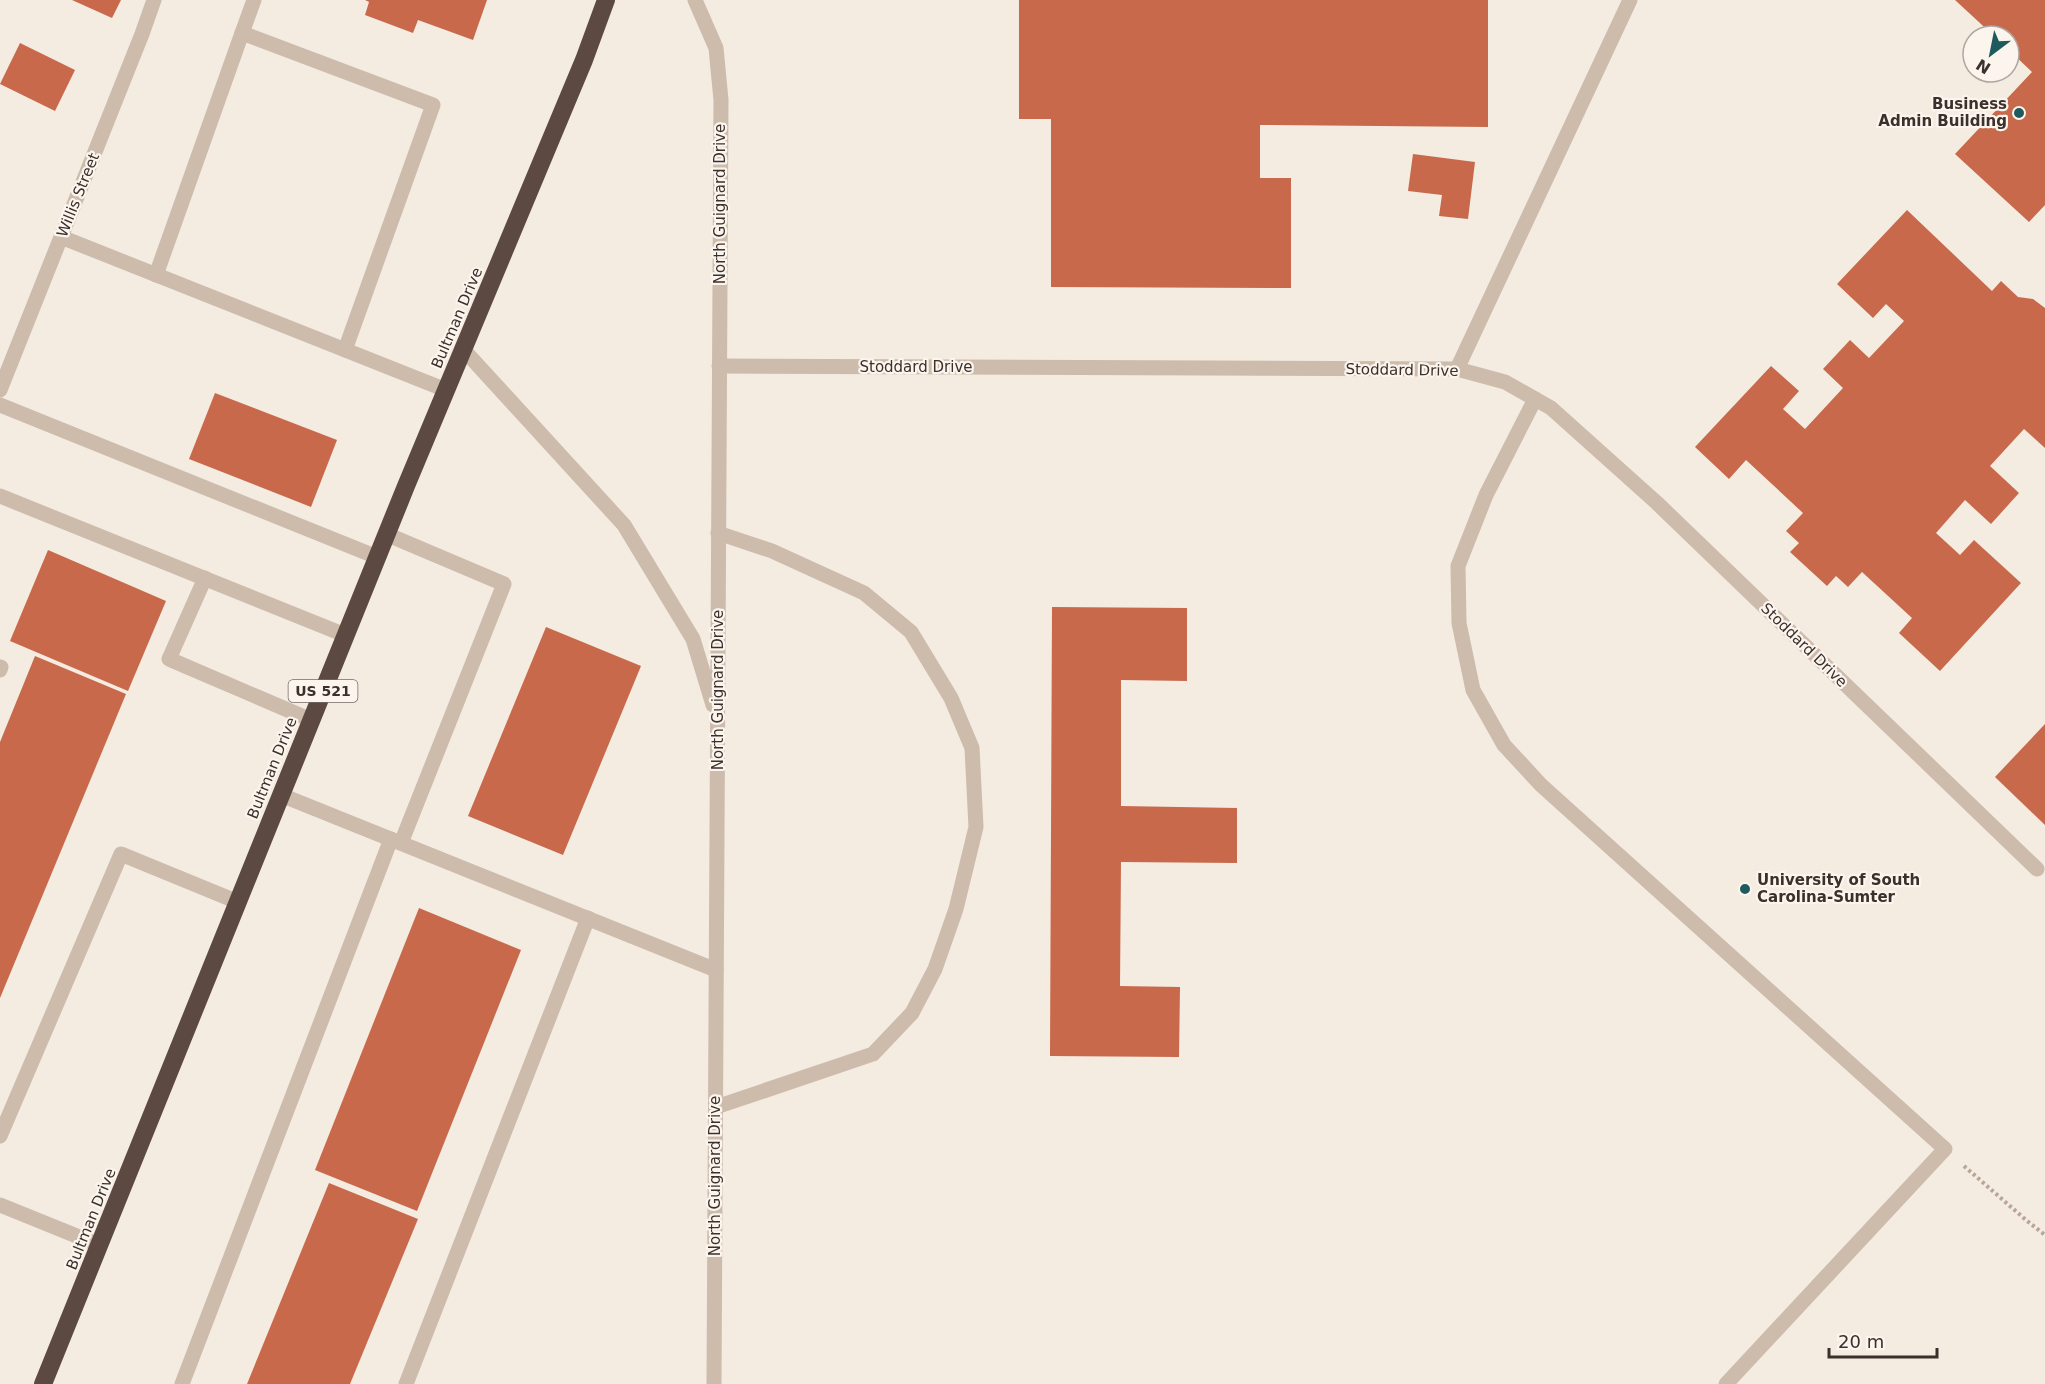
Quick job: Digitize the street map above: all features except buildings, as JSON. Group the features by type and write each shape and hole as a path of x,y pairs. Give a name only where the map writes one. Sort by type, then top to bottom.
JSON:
{"highway":[{"name":"Bultman Drive","path":"44,1384 386,534 585,60 606,0"}],"street":[{"name":"Willis Street","path":"0,390 154,0"},
{"path":"156,275 254,0"},
{"name":"North Guignard Drive","path":"695,0 716,48 721,100 714,1384"},
{"path":"1457,369 1630,0"},
{"path":"242,33 433,105 345,350"},
{"path":"61,237 446,390"},
{"path":"463,349 624,525 693,639 718,722"},
{"name":"Stoddard Drive","path":"718,366 1457,369 1505,382 1551,408 1657,503 2037,869"},
{"path":"1535,399 1486,495 1458,566 1459,623 1473,690 1504,746 1541,785 1946,1149 1726,1384"},
{"path":"0,405 377,557"},
{"path":"0,495 345,635"},
{"path":"716,1107 873,1054 912,1013 935,969 956,909 976,827 972,748 951,698 911,632 864,593 772,551 718,533"},
{"path":"182,1384 396,841 504,584 386,534"},
{"path":"205,578 169,659 311,720"},
{"path":"281,795 716,970"},
{"path":"0,1136 121,854 238,902"},
{"path":"406,1384 588,918"},
{"path":"0,1205 99,1245"}],"path":[{"path":"1946,1149 1989,1189 2045,1235"}],"place":[{"name":"Business Admin Building","path":"2019,113"},
{"name":"University of South Carolina-Sumter","path":"1745,889"}]}
